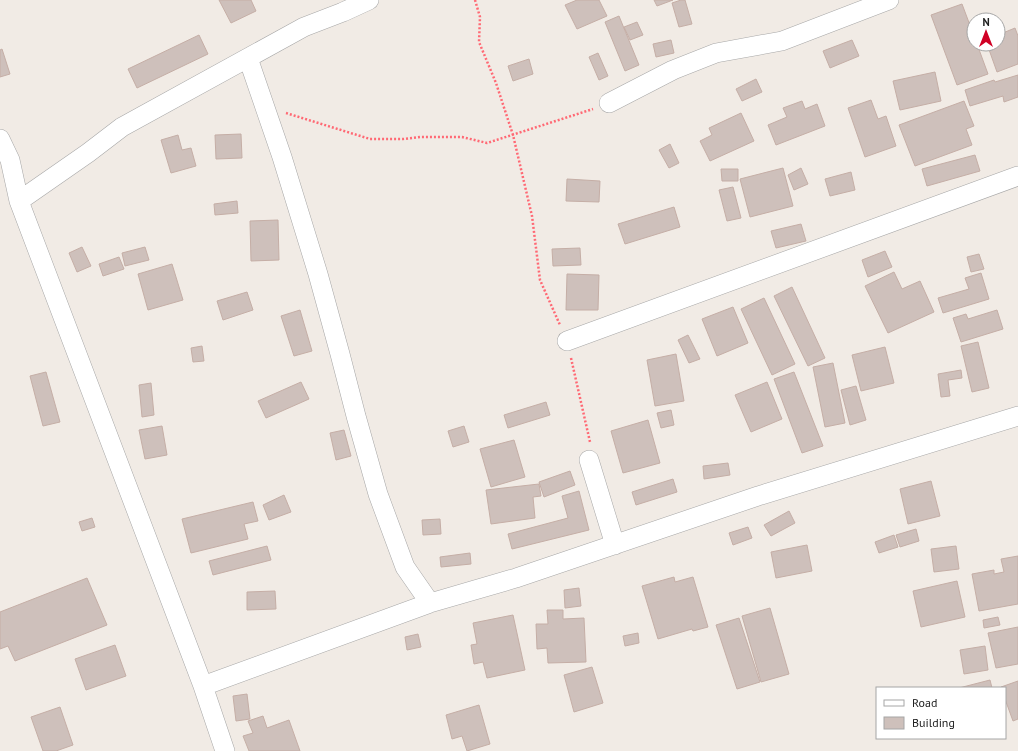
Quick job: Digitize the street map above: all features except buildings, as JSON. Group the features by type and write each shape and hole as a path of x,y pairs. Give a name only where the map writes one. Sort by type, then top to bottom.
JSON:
{"street":[{"path":"19,200 88,153 122,127 304,27 369,0"},
{"path":"609,103 672,70 716,53 782,41 889,0"},
{"path":"248,58 282,157 318,274 378,494 405,567 430,603"},
{"path":"0,139 10,160 19,200 203,686 225,751"},
{"path":"567,341 1018,176"},
{"path":"203,686 430,603 516,578 758,496 1018,416"},
{"path":"588,460 615,544"}],"path":[{"path":"475,0 480,17 479,42 496,83 513,135 532,216 540,280 567,341 592,448 588,460"},
{"path":"264,107 370,139 462,137 487,143 609,103"}]}
